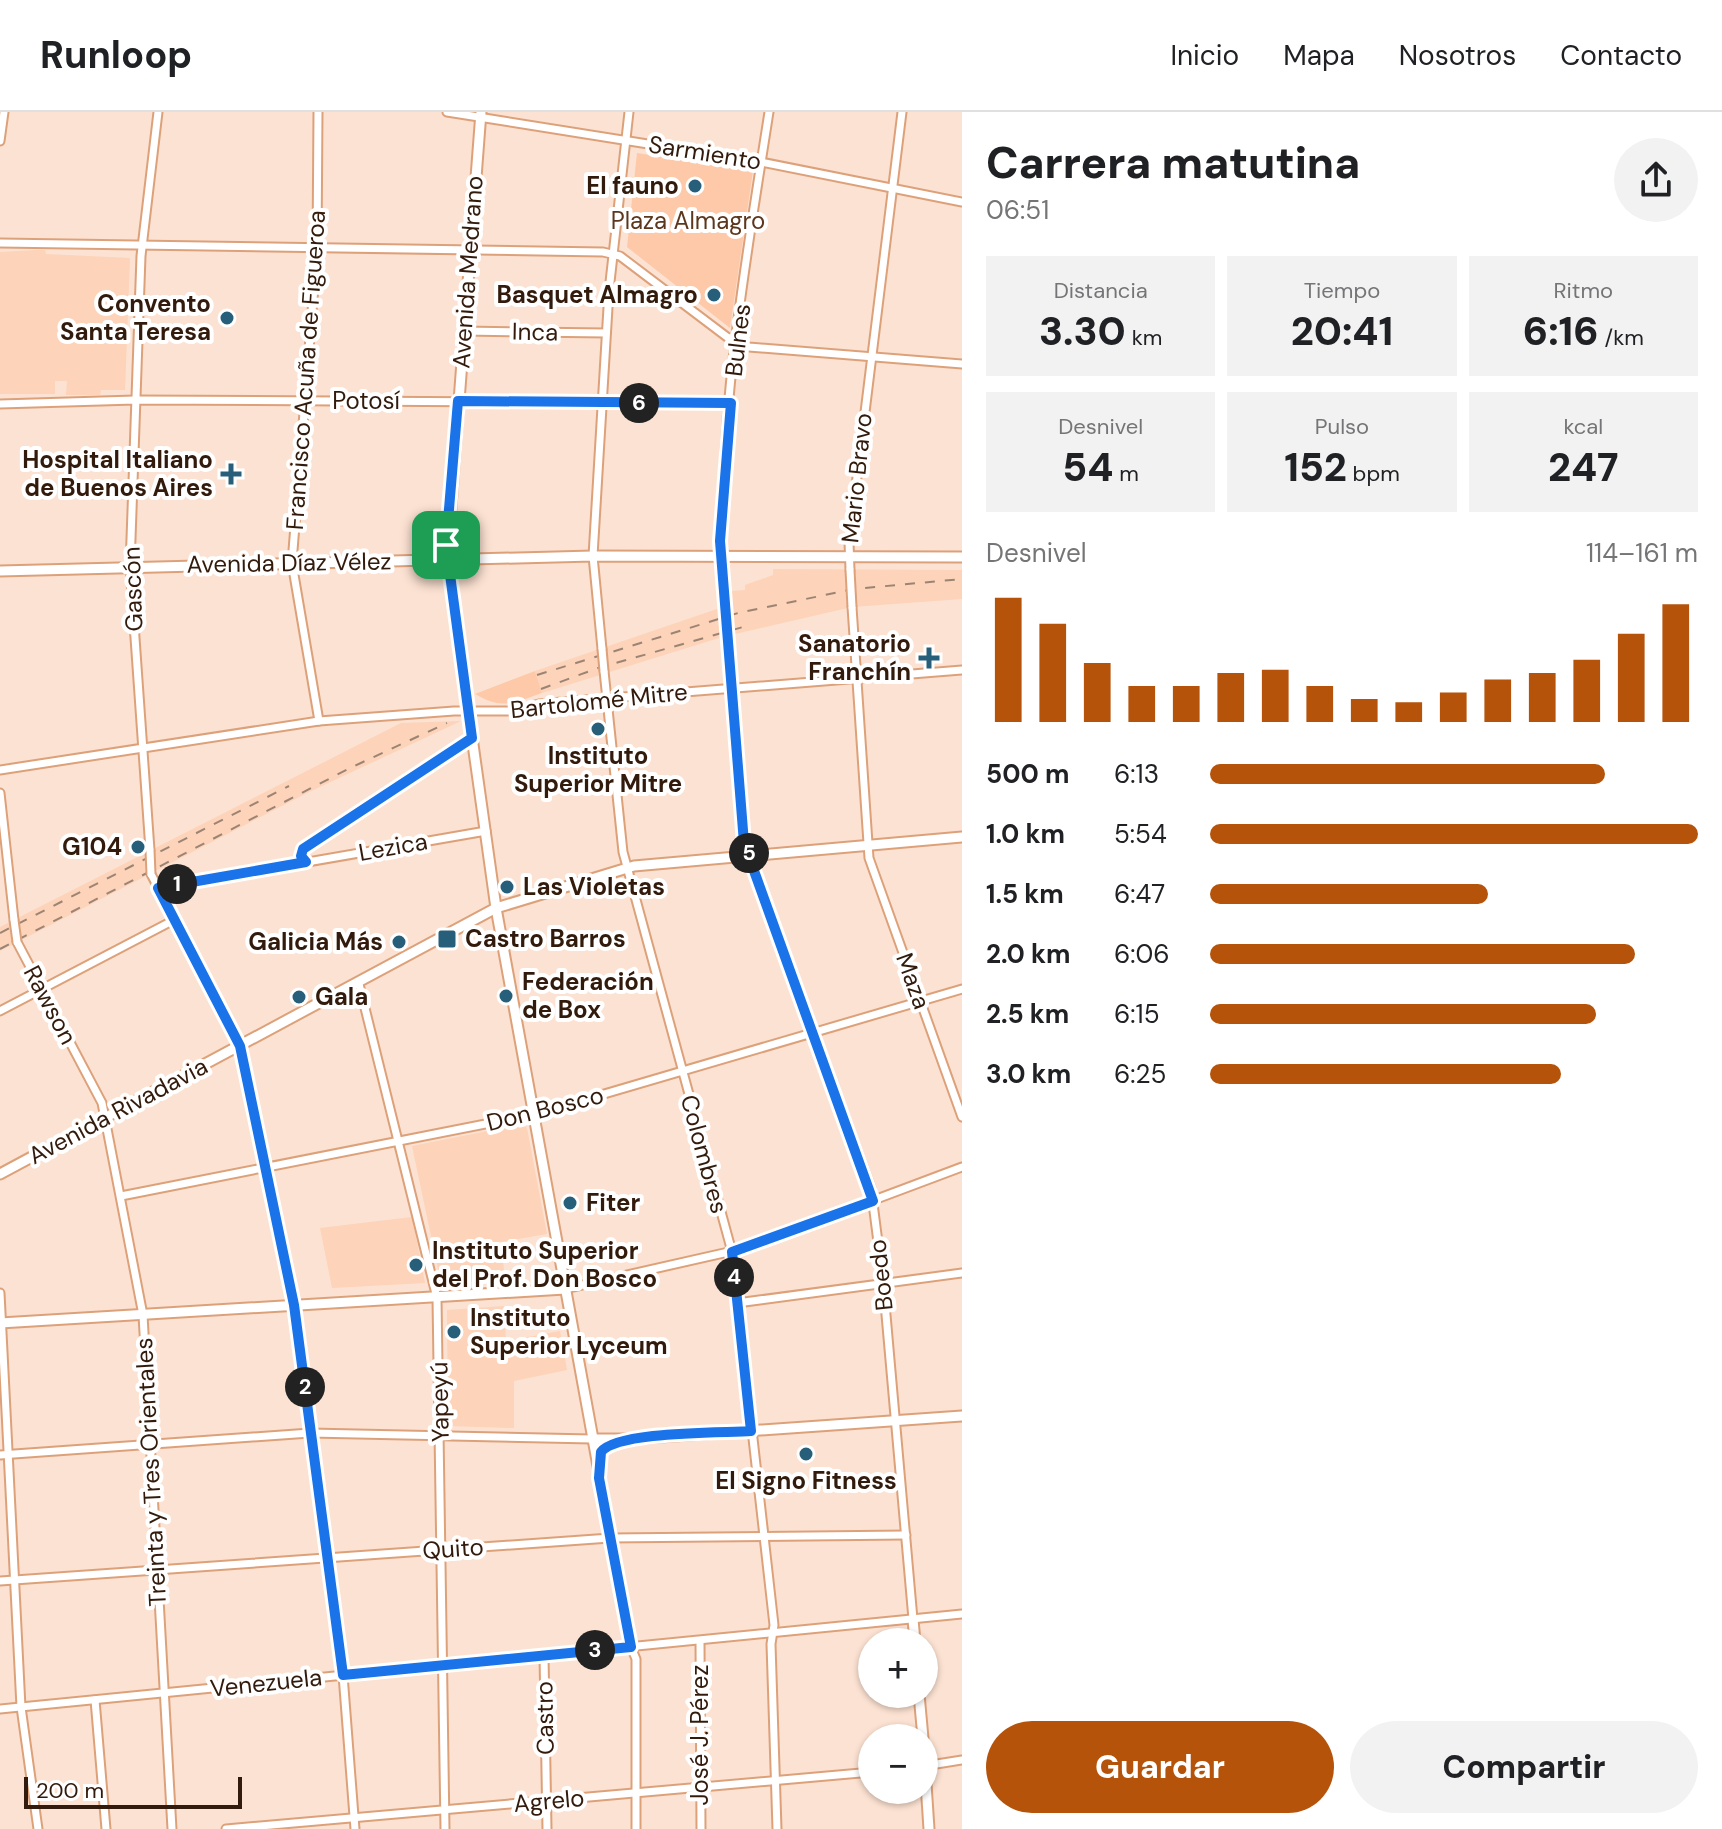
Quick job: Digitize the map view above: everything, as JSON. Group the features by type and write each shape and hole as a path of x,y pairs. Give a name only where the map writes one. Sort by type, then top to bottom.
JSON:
{"main road":[{"name":"Avenida Medrano","path":"480,115 447,559 496,908 631,1647"},
{"name":"Avenida Díaz Vélez","path":"0,571 593,556 962,557"},
{"name":"Avenida Rivadavia","path":"0,1174 496,908 627,867 962,837"},
{"path":"2,1323 565,1289"},
{"path":"584,1402 597,1428 618,1439"},
{"path":"592,1439 632,1439 962,1416"},
{"path":"599,1478 603,1449 632,1439"},
{"path":"913,1619 914,1628"},
{"path":"927,1804 929,1829"}],"street":[{"path":"0,141 4,112"},
{"name":"Gascón","path":"158,112 142,245 130,567 151,874 240,1046 266,1167 294,1305 343,1675 355,1829"},
{"name":"Francisco Acuña de Figueroa","path":"318,112 317,249 292,563 319,721"},
{"name":"Sarmiento","path":"447,112 761,162 962,202"},
{"name":"Colombres","path":"629,112 606,333 593,556 606,698 627,867 732,1252 774,1625 777,1829"},
{"name":"Bulnes","path":"750,856 744,843 721,555 737,343 769,112"},
{"name":"Mario Bravo","path":"868,845 850,557 870,356 902,112"},
{"path":"0,243 613,254 737,343 962,364"},
{"name":"Inca","path":"463,331 606,333"},
{"name":"Potosí","path":"0,404 135,400 731,403"},
{"name":"Bartolomé Mitre","path":"0,770 143,745 319,721 468,710 512,711 539,704 962,670"},
{"path":"306,862 301,856 303,849 472,738"},
{"name":"Rawson","path":"0,793 3,853 17,942 102,1103 105,1118"},
{"name":"Lezica","path":"158,888 486,831"},
{"name":"Maza","path":"868,845 869,858 962,1117"},
{"name":"Boedo","path":"750,856 873,1201 913,1619"},
{"path":"0,1011 174,920"},
{"name":"Yapeyú","path":"359,984 401,1142 437,1298 445,1665 445,1829"},
{"name":"Don Bosco","path":"121,1196 536,1114 962,989"},
{"name":"Treinta y Tres Orientales","path":"105,1118 143,1315 172,1829"},
{"path":"565,1289 732,1252 962,1167"},
{"path":"737,1303 883,1281 962,1273"},
{"path":"0,1293 4,1454 21,1707 38,1829"},
{"path":"4,1454 310,1433 440,1433 592,1439"},
{"name":"Quito","path":"0,1581 610,1538 906,1535"},
{"name":"Venezuela","path":"0,1709 962,1614"},
{"name":"José J. Pérez","path":"700,1641 701,1829"},
{"path":"631,1647 636,1659 636,1829"},
{"name":"Castro","path":"544,1655 547,1829"},
{"path":"95,1700 106,1829"},
{"path":"938,1764 962,1760"},
{"name":"Agrelo","path":"226,1829 858,1773"}],"shaded area":[{"name":"Hospital Italiano de Buenos Aires","path":"45,250 46,254 130,258 125,390 101,390 100,395 66,395 67,381 55,381 55,394 0,394 0,252"},
{"path":"773,569 962,570 962,599 852,607 722,637 542,693 535,671 720,608 732,601 732,591 745,590 745,585 773,575"},
{"path":"461,721 309,792 0,951 0,927 401,723"},
{"path":"523,1124 527,1128 547,1234 501,1242 505,1280 441,1283 412,1146"},
{"path":"412,1217 425,1283 332,1288 320,1228"},
{"path":"504,1306 506,1341 560,1331 567,1370 514,1381 514,1428 448,1426 447,1310"}],"green space":[{"name":"Plaza Almagro","path":"637,153 753,171 730,328 627,247"},
{"path":"535,671 542,693 508,703 493,702 475,694"}],"railway":[{"path":"537,675 738,613 854,589 962,579"},
{"path":"541,689 598,668 743,627"},
{"path":"0,949 350,768 447,723"},
{"path":"0,933 289,786"}],"place":[{"name":"El fauno","path":"695,186"},
{"name":"Basquet Almagro","path":"714,295"},
{"name":"Convento Santa Teresa","path":"227,318"},
{"name":"Hospital Italiano de Buenos Aires","path":"231,474"},
{"name":"Sanatorio Franchín","path":"929,658"},
{"name":"Instituto Superior Mitre","path":"598,729"},
{"name":"G104","path":"138,847"},
{"name":"Las Violetas","path":"507,887"},
{"name":"Castro Barros","path":"447,939"},
{"name":"Galicia Más","path":"399,942"},
{"name":"Federación de Box","path":"506,996"},
{"name":"Gala","path":"299,997"},
{"name":"Fiter","path":"570,1203"},
{"name":"Instituto Superior del Prof. Don Bosco","path":"416,1265"},
{"name":"Instituto Superior Lyceum","path":"454,1332"},
{"name":"El Signo Fitness","path":"806,1454"}],"route":[{"path":"458,401 731,403 720,541 744,843 871,1188 873,1201 732,1252 751,1431 632,1439 616,1442 601,1452 599,1478 631,1647 343,1675 294,1305 240,1046 158,888 306,862 301,856 303,849 472,738 446,545 458,401"}]}
